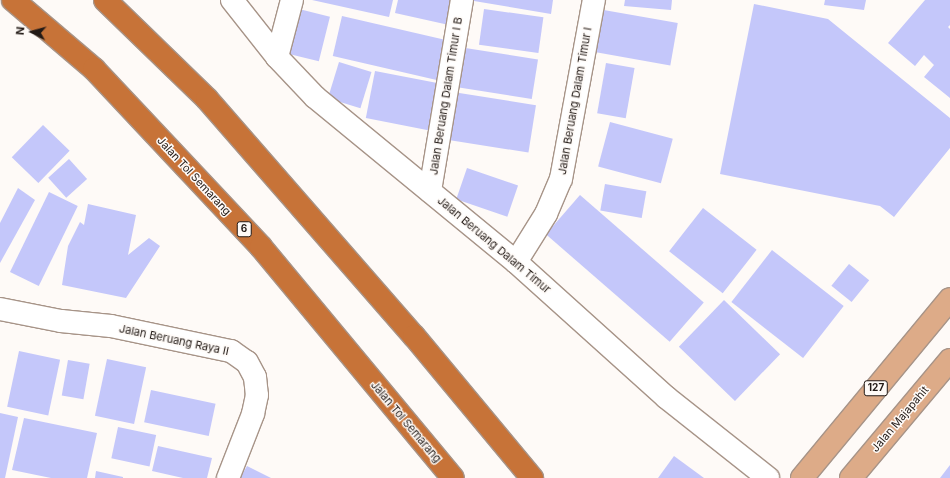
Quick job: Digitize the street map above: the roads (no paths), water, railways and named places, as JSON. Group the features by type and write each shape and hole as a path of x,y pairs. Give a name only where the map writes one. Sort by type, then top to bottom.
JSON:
{"highway":[{"name":"Jalan Tol Semarang","path":"13,0 94,69 261,247 453,478"},
{"path":"105,0 207,100 414,336 532,478"}],"main road":[{"name":"127","path":"802,478 950,299"},
{"name":"Jalan Majapahit","path":"851,478 950,360"}],"street":[{"name":"Jalan Beruang Dalam Timur","path":"232,0 277,57 315,97 516,262 667,398 768,478"},
{"path":"277,57 292,0"},
{"name":"Jalan Beruang Dalam Timur I B","path":"430,191 462,0"},
{"name":"Jalan Beruang Dalam Timur I","path":"516,262 546,214 561,179 594,0"},
{"name":"Jalan Beruang Raya II","path":"0,309 61,321 111,326 232,351 247,362 255,377 257,395 253,414 228,478"}]}
